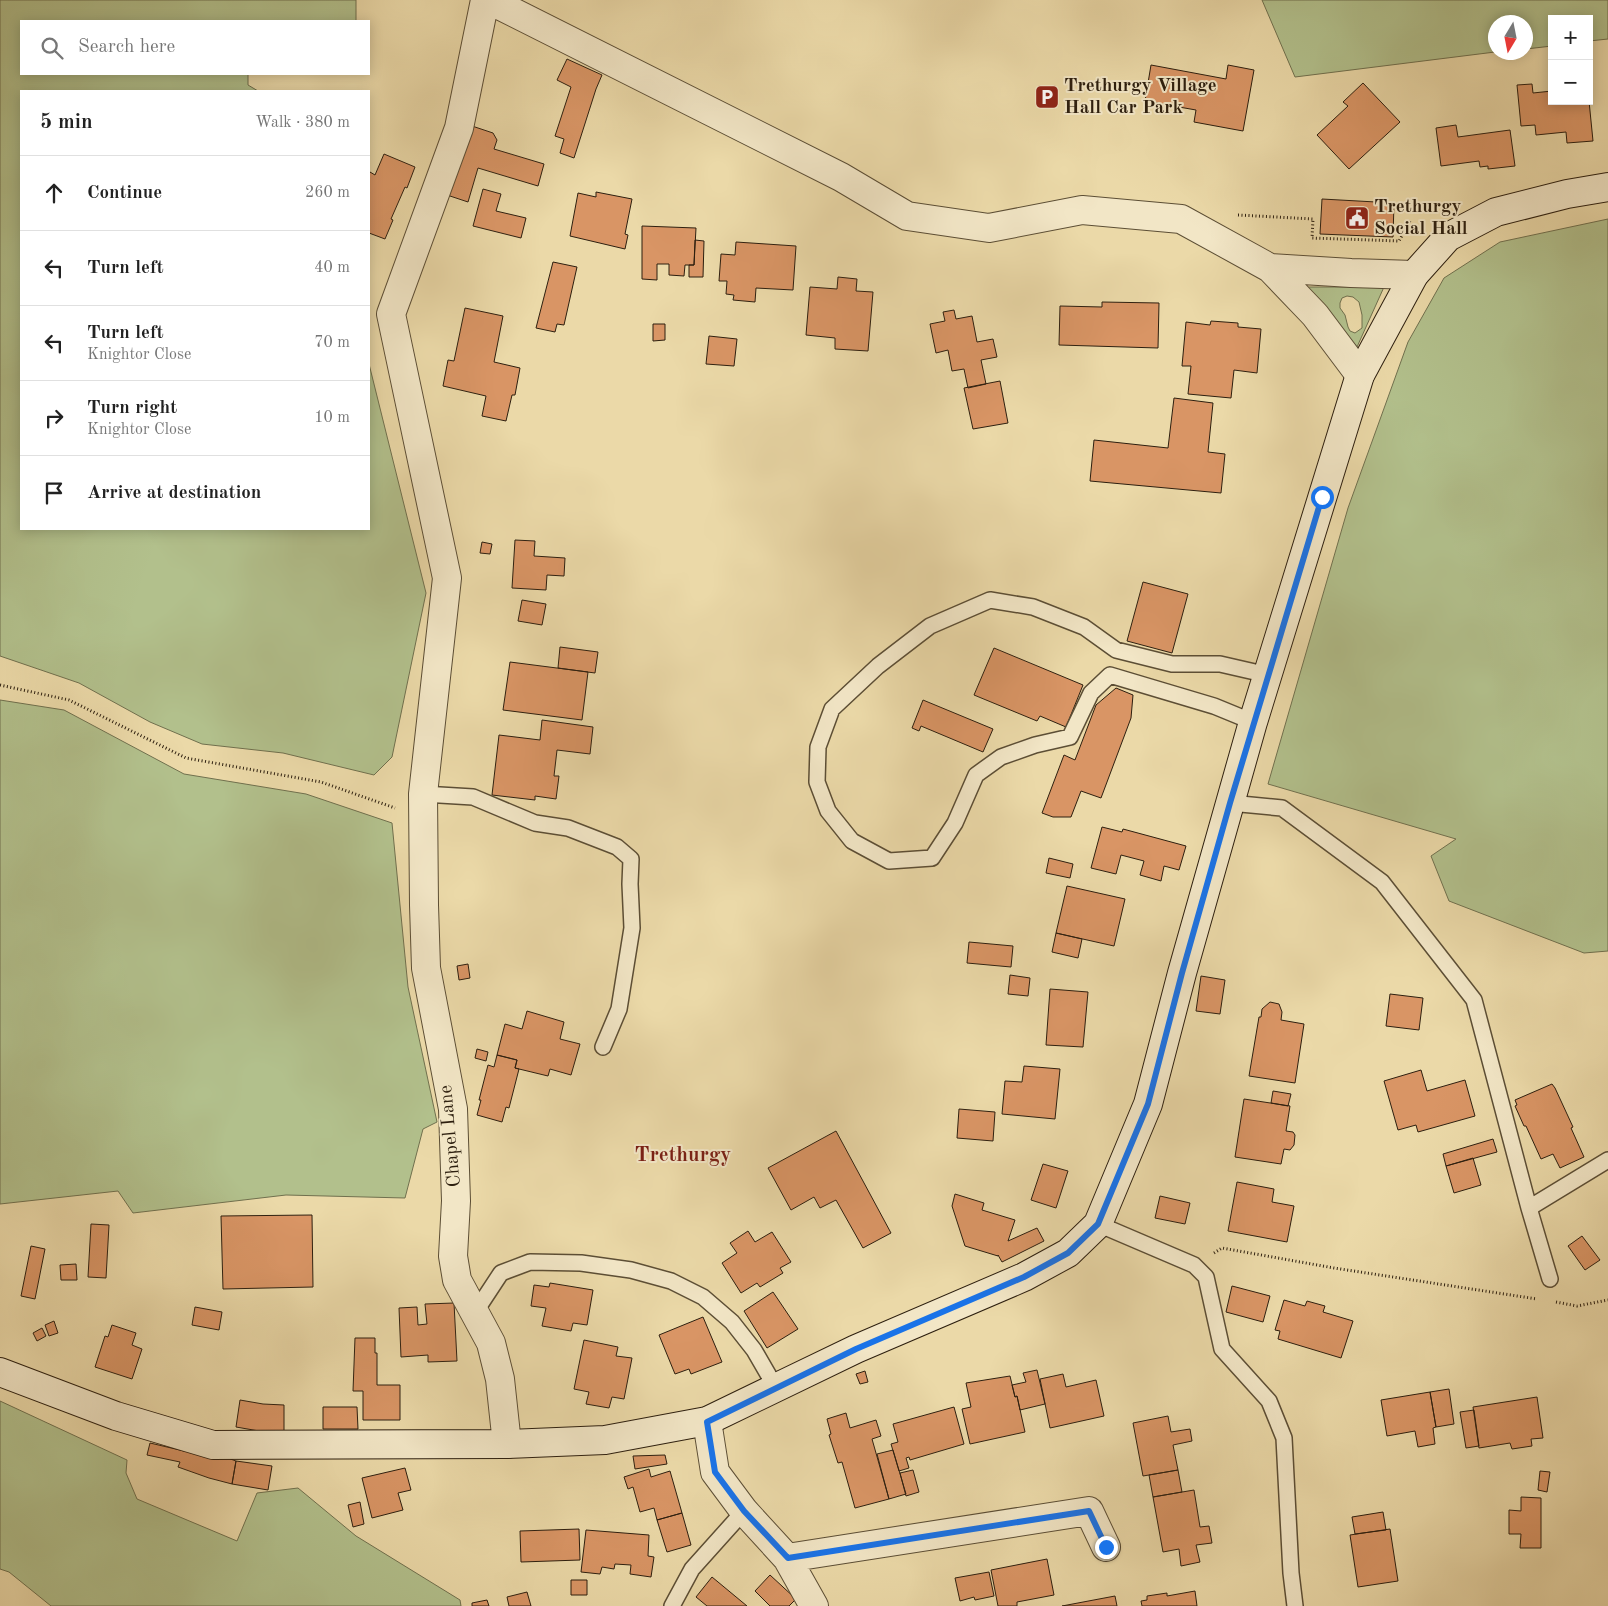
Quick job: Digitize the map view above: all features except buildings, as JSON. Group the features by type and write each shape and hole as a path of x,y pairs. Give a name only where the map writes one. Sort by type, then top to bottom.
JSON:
{"street":[{"path":"487,0 841,177 907,216 989,228 1082,210 1181,219 1270,268 1314,315 1360,375"},
{"name":"Chapel Lane","path":"487,0 459,128 391,314 447,578 423,806 426,968 452,1109 456,1201 453,1256 457,1280 494,1352 500,1379 507,1444"},
{"path":"0,1372 116,1416 213,1445 507,1444 604,1440 707,1422 856,1349 1024,1277 1068,1253 1098,1224 1148,1104 1182,973 1253,722 1360,375 1414,275 1448,237 1496,212 1567,194 1608,187"},
{"path":"1270,268 1351,274 1414,275"},
{"path":"707,1422 715,1472 744,1511 788,1558 814,1606"},
{"path":"788,1558 1089,1511 1106,1547"}],"lane":[{"path":"1253,722 1214,706 1110,675 1091,694 1070,737 1035,745 1001,757 976,775 955,823 932,858 889,861 852,842 828,811 817,782 818,747 832,710 878,666 930,626 990,600 1033,607 1084,627 1116,650 1172,664 1220,664 1268,675"},
{"path":"423,806 473,797 535,823 568,828 617,847 631,859 632,928 619,1009 603,1047"},
{"path":"1230,803 1282,808 1382,882 1474,1000 1529,1208 1550,1279"},
{"path":"1529,1208 1608,1160"},
{"path":"1098,1224 1194,1265 1206,1277 1222,1349 1269,1401 1284,1438 1295,1606"},
{"path":"474,1314 501,1273 530,1262 582,1263 631,1270 672,1281 703,1297 732,1322 754,1350 776,1388"},
{"path":"672,1606 692,1569 744,1511"}],"path":[{"path":"1230,215 1313,219 1312,238 1322,239 1399,240 1410,222"},
{"path":"0,685 69,700 186,758 321,782 423,806"},
{"path":"1194,1265 1222,1248 1334,1268 1538,1300"},
{"path":"1548,1301 1577,1306 1608,1300"}],"green space":[{"path":"0,0 356,0 356,20 20,20 20,75 248,75 248,85 256,90 20,90 20,530 370,530 370,368 426,593 392,757 374,775 283,753 202,744 150,722 79,683 0,656"},
{"path":"1262,0 1608,0 1608,39 1593,41 1593,15 1548,15 1548,46 1533,48 1533,15 1488,15 1488,53 1295,77"},
{"path":"1608,219 1608,951 1584,953 1449,901 1431,856 1456,839 1268,784 1348,508 1408,342 1444,278 1500,242"},
{"path":"1308,287 1384,287 1357,347","holes":["1347,296 1353,297 1359,302 1362,315 1362,328 1355,333 1350,331 1345,315 1340,308 1342,298"]},
{"path":"0,700 64,710 184,774 306,794 392,823 408,987 437,1122 423,1129 405,1198 286,1195 133,1213 118,1191 0,1204"},
{"path":"0,1401 127,1460 126,1473 137,1499 237,1541 257,1493 298,1488 356,1536 460,1600 461,1606 51,1606 9,1572 0,1569"}],"place":[{"name":"Trethurgy Village Hall Car Park","path":"1047,97"},
{"name":"Trethurgy Social Hall","path":"1357,218"}],"district":[{"name":"Trethurgy","path":"683,1155"}],"route":[{"path":"1106,1547 1089,1511 788,1558 744,1511 715,1472 707,1422 856,1349 1024,1277 1068,1253 1098,1224 1148,1104 1182,973 1253,722 1322,497"}]}
